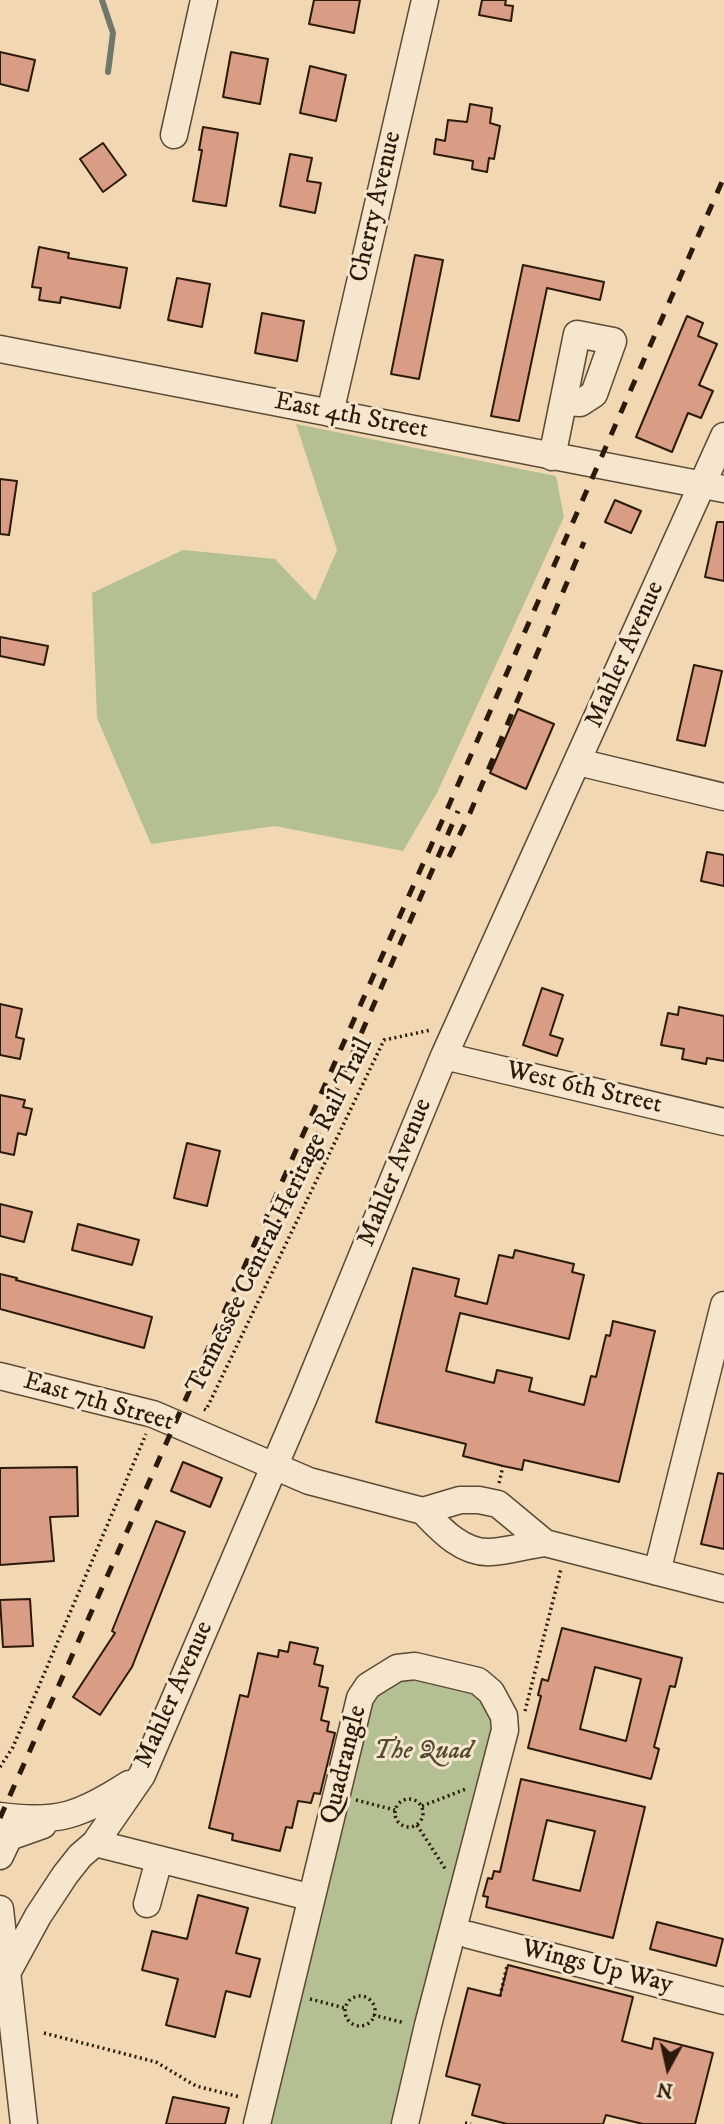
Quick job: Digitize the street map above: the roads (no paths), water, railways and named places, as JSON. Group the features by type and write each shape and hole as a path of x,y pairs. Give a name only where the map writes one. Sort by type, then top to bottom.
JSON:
{"street":[{"path":"174,135 204,0"},
{"name":"Cherry Avenue","path":"330,413 425,0"},
{"name":"East 4th Street","path":"0,349 713,487"},
{"path":"552,457 564,402"},
{"name":"Mahler Avenue","path":"0,1816 37,1820 71,1815 96,1805 142,1775 444,1056 578,762 713,487 724,436"},
{"path":"578,762 724,797"},
{"name":"West 6th Street","path":"444,1056 724,1122"},
{"path":"657,1573 724,1305"},
{"name":"East 7th Street","path":"0,1376 153,1414 309,1481 423,1511"},
{"path":"545,1543 488,1553 469,1548 441,1530 423,1511 460,1500 498,1504 545,1543 724,1589"},
{"name":"Quadrangle","path":"257,2124 360,1698 368,1686 397,1668 415,1666 478,1681 491,1692 504,1716 505,1730 405,2124"},
{"path":"7,1973 51,1895 80,1856 94,1843 142,1775"},
{"path":"0,1856 9,1837 71,1815"},
{"path":"94,1843 305,1896"},
{"path":"147,1904 159,1860"},
{"path":"0,1909 24,2124"},
{"name":"Wings Up Way","path":"469,1935 724,2001"}],"waterway":[{"path":"102,0 113,33 108,72"}],"railway":[{"path":"0,1818 724,177"},
{"path":"449,857 584,542"},
{"path":"261,1251 281,1218 458,811"}],"park label":[{"name":"The Quad","path":"423,1753"}]}
